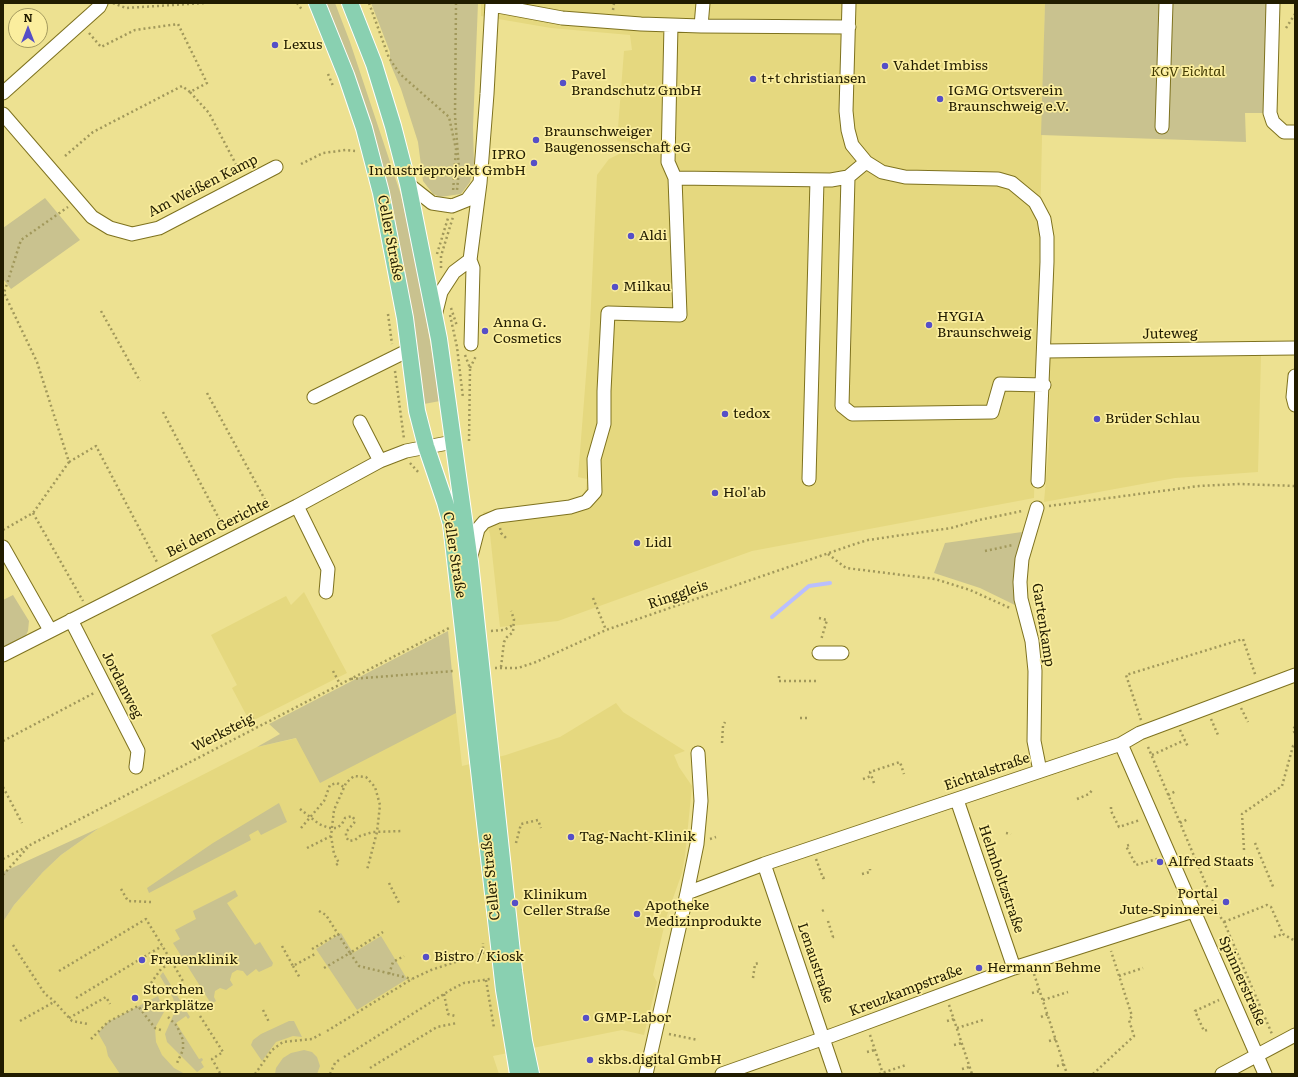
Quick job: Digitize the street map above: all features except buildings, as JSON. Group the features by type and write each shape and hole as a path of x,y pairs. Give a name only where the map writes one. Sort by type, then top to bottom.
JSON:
{"main road":[{"name":"Celler Straße","path":"317,3 364,128 379,186 394,251 410,350 417,411 426,446 445,502 455,547 502,973 518,1074"},
{"name":"Celler Straße","path":"350,4 384,92 408,184 435,316 470,562 514,971 524,1041 531,1074"}],"street":[{"path":"3,93 82,23 99,7 101,3"},
{"path":"701,26 703,3"},
{"path":"849,3 846,111 848,130 852,145 866,162 882,172 905,176 998,179 1012,183 1031,198 1044,219 1048,237 1044,385 1038,481"},
{"path":"1162,127 1166,3"},
{"path":"1273,3 1270,113 1273,122 1284,132 1295,132"},
{"path":"471,344 473,268 470,260 480,182 488,94 492,4 562,18 701,26 849,27"},
{"path":"470,562 478,529 484,522 498,516 570,507 586,502 595,492 594,459 604,424 608,313 680,315 675,178 668,162 671,25"},
{"name":"Am Weißen Kamp","path":"3,114 92,217 110,228 132,234 159,228 276,167"},
{"path":"675,178 831,180 848,177 866,162"},
{"path":"848,177 842,406 852,414 992,412 1000,384 1044,385"},
{"path":"809,479 817,180"},
{"path":"454,205 467,200 480,182"},
{"name":"Celler Straße","path":"408,184 432,203 454,205"},
{"name":"Celler Straße","path":"435,316 441,292 454,272 470,260"},
{"name":"Juteweg","path":"1045,351 1295,348"},
{"path":"314,397 410,350"},
{"path":"1295,376 1293,397 1295,405"},
{"path":"360,422 380,461"},
{"name":"Bei dem Gerichte","path":"3,655 296,506 380,461 406,451 452,442"},
{"path":"296,506 328,569 326,592"},
{"name":"Gartenkamp","path":"1037,508 1022,559 1020,582 1025,616 1032,641 1035,671 1034,741 1040,771"},
{"path":"3,547 50,630"},
{"name":"Jordanweg","path":"71,620 138,751 136,767"},
{"path":"819,649 842,653"},
{"name":"Eichtalstraße","path":"687,894 764,864 1121,744 1144,732 1295,675"},
{"name":"Spinnerstraße","path":"1121,744 1265,1074"},
{"path":"646,1074 697,844 701,801 698,753"},
{"name":"Helmholtzstraße","path":"957,800 1014,968"},
{"name":"Lenaustraße","path":"764,864 835,1074"},
{"name":"Kreuzkampstraße","path":"722,1074 867,1023 1014,968 1193,912"},
{"path":"1222,1074 1295,1035"}],"path":[{"path":"112,3 126,8 204,3"},
{"path":"297,3 304,14"},
{"path":"369,3 389,58 400,74 449,117 456,149 454,205 438,247 437,270"},
{"path":"442,274 441,256 454,205 459,170 455,115 456,3"},
{"path":"82,23 101,47 134,30 178,24 207,83 190,92"},
{"path":"327,69 334,90"},
{"path":"65,156 93,132 182,86 190,92 209,113 246,183"},
{"path":"354,145 357,159"},
{"path":"301,164 323,153 346,150 356,151"},
{"path":"69,462 37,362 4,293 21,240 77,200"},
{"path":"388,310 406,451 409,462 421,475"},
{"path":"102,311 140,381"},
{"path":"207,393 270,509"},
{"path":"464,405 469,404"},
{"path":"163,412 226,532"},
{"path":"3,530 33,513 69,462 96,446 159,566"},
{"name":"Ringgleis","path":"495,668 518,668 536,662 606,630 868,540 951,528 979,520 1037,508 1198,486 1240,484 1295,486"},
{"path":"33,513 82,601"},
{"path":"494,530 500,528 500,533 506,539"},
{"path":"985,551 1027,542"},
{"path":"828,553 846,568 935,579 970,590 1025,616"},
{"path":"593,598 606,630"},
{"path":"501,667 504,642 507,636 513,632 514,619 511,611"},
{"path":"819,649 827,620 820,618"},
{"path":"491,631 504,630 513,625"},
{"name":"Werksteig","path":"3,859 454,626"},
{"path":"1144,732 1126,675 1242,638 1260,688"},
{"path":"333,671 340,684"},
{"path":"351,679 458,671"},
{"path":"779,676 779,681 816,681"},
{"path":"3,741 105,687"},
{"path":"1206,708 1218,735"},
{"path":"250,713 257,727"},
{"path":"800,718 809,718"},
{"path":"1176,720 1188,748"},
{"path":"722,743 723,726 725,722"},
{"path":"1295,727 1293,729 1295,734"},
{"path":"1152,755 1185,740"},
{"path":"1244,850 1242,814 1282,786 1293,746 1295,745"},
{"path":"1148,747 1218,915 1224,922 1269,1027"},
{"path":"874,783 870,772 900,762 904,774"},
{"path":"336,865 339,863 334,854 331,836 334,810 344,787 350,778 358,775 368,778 374,784 380,799 377,832 367,870"},
{"path":"863,779 872,776"},
{"path":"301,828 324,801 330,785 337,783 344,787"},
{"path":"3,788 22,823"},
{"path":"1077,799 1089,794 1093,788"},
{"path":"1168,795 1176,791"},
{"path":"1111,806 1111,811 1119,827 1152,816"},
{"path":"300,808 323,827 331,828 340,826 345,818 352,816 355,820 354,823 346,832 350,841 367,834 377,832 402,831"},
{"path":"1180,823 1188,819"},
{"path":"515,847 521,824 538,820 541,828"},
{"path":"1006,833 1011,834"},
{"path":"307,848 331,836"},
{"path":"1255,843 1274,889"},
{"path":"1129,845 1126,846 1136,865 1169,854"},
{"path":"3,875 29,846"},
{"path":"812,849 823,878 826,877"},
{"path":"862,874 871,872"},
{"path":"389,883 399,903"},
{"path":"121,889 128,901 151,902"},
{"path":"1224,922 1267,905 1271,908 1283,934 1295,941"},
{"path":"822,911 826,909"},
{"path":"319,912 326,915 359,966 412,979"},
{"path":"59,971 146,919 184,983"},
{"path":"828,921 833,937 831,937"},
{"path":"324,968 383,932"},
{"path":"312,949 338,934"},
{"path":"1274,937 1283,934"},
{"path":"327,1031 412,979 431,970 483,953 483,936"},
{"path":"1092,1074 1134,1036 1128,1020 1132,1016 1107,939"},
{"path":"13,945 45,994 69,1018 80,1023 88,1024"},
{"path":"76,998 162,946"},
{"path":"282,946 300,978"},
{"path":"293,966 315,954"},
{"path":"389,974 393,962 404,956"},
{"path":"151,983 160,969 172,962"},
{"path":"753,978 755,964 759,963"},
{"path":"1111,968 1116,966"},
{"path":"1119,976 1143,968"},
{"path":"1034,973 1065,1064 1067,1074"},
{"path":"344,1057 464,983 490,979"},
{"path":"1032,993 1040,991"},
{"path":"1043,1000 1068,992"},
{"path":"946,993 972,1074"},
{"path":"444,994 448,1014 455,1016"},
{"path":"1120,995 1125,994"},
{"path":"1207,1030 1204,1031 1195,1011 1230,995"},
{"path":"69,1018 106,997 110,1004"},
{"path":"20,1021 54,1002"},
{"path":"91,1039 108,1022 138,1006 155,1028 162,1030"},
{"path":"263,1010 269,1022"},
{"path":"1040,1017 1048,1014"},
{"path":"200,1016 223,1052 212,1059 220,1073"},
{"path":"168,1017 177,1026 183,1040 183,1050 177,1063"},
{"path":"947,1021 954,1019"},
{"path":"957,1028 983,1020"},
{"path":"370,1068 437,1027 457,1023"},
{"path":"867,1023 882,1074 906,1065"},
{"path":"255,1074 272,1050 283,1042 312,1039 321,1034"},
{"path":"669,1034 698,1040"},
{"path":"1049,1041 1056,1039"},
{"path":"954,1045 962,1043"},
{"path":"867,1052 875,1050"},
{"path":"330,1074 335,1063 339,1060"},
{"path":"1057,1066 1065,1064"},
{"path":"962,1069 969,1067"}],"shaded area":[{"path":"481,3 1045,3 1034,498 752,551 558,621 500,627 490,534 483,512 575,501 583,495 586,488 587,479 578,477 590,325 597,175 609,159 627,150 629,142 617,141 624,51 632,50 630,35 551,28 481,16"},
{"path":"1261,356 1258,472 1175,478 1044,502 1049,445 1050,357"},
{"path":"304,592 347,673 250,722 232,688 237,685 211,635 286,596 291,605"},
{"path":"455,703 462,766 506,755 560,737 616,703 623,712 685,751 674,755 679,767 692,786 685,856 682,873 666,918 653,975 657,982 644,1035 622,1030 493,1056 499,1074 3,1074 3,922 14,905 43,872 61,855 99,828 257,747"}],"green space":[{"path":"326,3 335,3 350,42 401,195 420,282 440,401 424,404 342,44"},
{"path":"371,3 478,3 473,127 474,163 470,182 461,194 440,197 433,194 423,181 418,142 401,89 390,63 390,52"},
{"name":"KGV Eichtal","path":"1045,3 1275,3 1273,113 1245,113 1246,142 1041,135"},
{"path":"45,198 80,240 11,289 3,279 3,228"},
{"path":"1022,532 1015,569 1019,607 980,588 934,573 945,543"},
{"path":"13,595 29,621 28,631 26,635 3,647 3,600"},
{"path":"448,631 456,713 320,783 296,738 257,747 280,734 269,724"},
{"path":"279,803 287,822 261,835 258,830 249,835 251,840 149,893 147,888 213,843"},
{"path":"99,828 61,855 43,872 14,905 3,922 3,872"},
{"path":"235,890 238,896 227,903 255,945 260,942 273,963 272,966 259,972 256,969 247,976 243,971 237,970 232,973 230,980 233,985 226,990 220,988 215,991 214,997 216,1001 213,1003 210,1002 173,943 180,939 175,930 196,919 193,911"},
{"path":"341,933 353,953 381,936 407,979 357,1010 316,949"},
{"path":"163,972 190,1017 188,1019 186,1016 176,1023 199,1059 202,1058 203,1060 201,1062 204,1067 197,1072 167,1042 165,1034 176,1009 173,998 160,976"},
{"path":"158,996 164,1012 155,1028 156,1042 162,1055 174,1068 185,1074 120,1074 108,1056 106,1047 98,1033 108,1022"},
{"path":"289,1021 294,1021 302,1037 293,1036 276,1042 262,1061 251,1045 253,1040 261,1034"},
{"path":"304,1050 312,1052 317,1057 320,1066 317,1074 275,1074 276,1068 283,1058 291,1053"}],"waterway":[{"path":"772,617 809,586 830,583"}],"place":[{"name":"Lexus","path":"275,45"},
{"name":"Vahdet Imbiss","path":"885,66"},
{"name":"t+t christiansen","path":"753,79"},
{"name":"Pavel Brandschutz GmbH","path":"563,83"},
{"name":"IGMG Ortsverein Braunschweig e.V.","path":"940,99"},
{"name":"Braunschweiger Baugenossenschaft eG","path":"536,140"},
{"name":"IPRO Industrieprojekt GmbH","path":"534,163"},
{"name":"Aldi","path":"631,236"},
{"name":"Milkau","path":"615,287"},
{"name":"HYGIA Braunschweig","path":"929,325"},
{"name":"Anna G. Cosmetics","path":"485,331"},
{"name":"tedox","path":"725,414"},
{"name":"Brüder Schlau","path":"1097,419"},
{"name":"Hol'ab","path":"715,493"},
{"name":"Lidl","path":"637,543"},
{"name":"Tag-Nacht-Klinik","path":"571,837"},
{"name":"Alfred Staats","path":"1160,862"},
{"name":"Portal Jute-Spinnerei","path":"1226,902"},
{"name":"Klinikum Celler Straße","path":"515,903"},
{"name":"Apotheke Medizinprodukte","path":"637,914"},
{"name":"Bistro / Kiosk","path":"426,957"},
{"name":"Frauenklinik","path":"142,960"},
{"name":"Hermann Behme","path":"979,968"},
{"name":"Storchen Parkplätze","path":"135,998"},
{"name":"GMP-Labor","path":"586,1018"},
{"name":"skbs.digital GmbH","path":"590,1060"}]}
